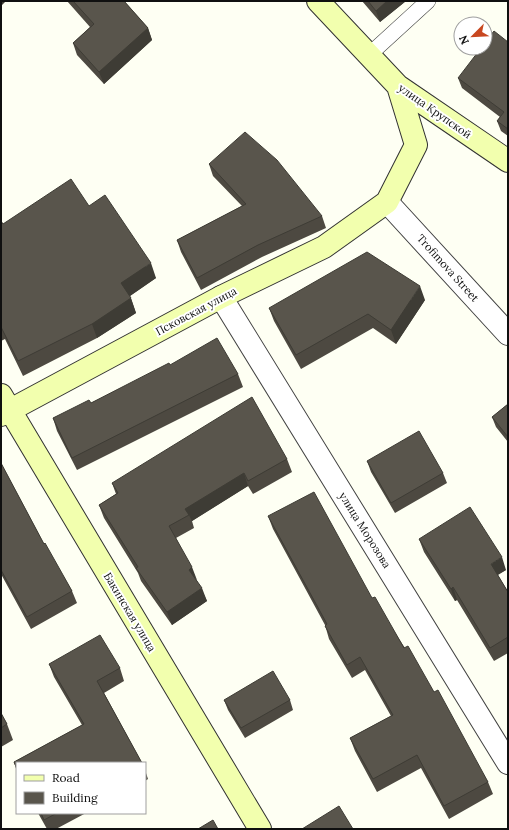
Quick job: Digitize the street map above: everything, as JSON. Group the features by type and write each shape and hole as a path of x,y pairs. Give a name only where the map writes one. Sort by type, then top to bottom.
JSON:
{"main road":[{"name":"улица Крупской","path":"318,1 398,86 508,161"},
{"path":"388,202 416,145 398,86"},
{"name":"Псковская улица","path":"4,407 221,297 324,247 388,202"},
{"name":"Бакинская улица","path":"4,407 260,829"}],"street":[{"name":"Trofimova Street","path":"388,202 508,334"},
{"name":"улица Морозова","path":"221,297 508,763"}],"lane":[{"path":"369,55 428,1"}],"building":[{"path":"73,1 124,1 148,28 99,72 73,43 94,24"},
{"path":"368,1 387,1 376,11"},
{"path":"494,31 508,42 508,129 497,121 504,112 458,78 475,56 493,56"},
{"path":"245,132 277,160 322,216 258,245 197,278 177,240 246,204 209,164"},
{"path":"71,179 89,206 105,195 151,263 121,283 131,298 92,324 18,361 1,327 1,221 3,224"},
{"path":"367,252 420,286 391,330 368,314 296,355 269,308"},
{"path":"217,338 238,374 72,458 53,418 89,400 91,403 169,363 170,365"},
{"path":"252,397 287,459 248,481 244,473 185,509 189,515 169,526 192,567 189,570 202,588 167,612 136,568 138,567 99,505 118,493 112,483"},
{"path":"508,404 508,437 492,417"},
{"path":"419,431 443,473 391,503 367,461"},
{"path":"1,463 44,544 45,543 72,591 27,617 1,570"},
{"path":"314,492 372,598 375,597 404,648 408,646 434,692 438,690 488,782 444,806 417,755 373,779 350,738 393,715 360,657 347,665 325,626 327,624 268,516"},
{"path":"470,507 502,557 491,564 508,592 508,637 490,648 453,587 451,589 419,539"},
{"path":"100,635 120,668 97,681 141,762 16,762 16,767 14,762 84,724 49,664"},
{"path":"273,671 290,700 241,728 224,700"},
{"path":"1,713 7,724 1,728"},
{"path":"339,806 353,829 302,829"},
{"path":"41,814 55,814 44,820"},
{"path":"213,820 218,829 198,829"}]}
